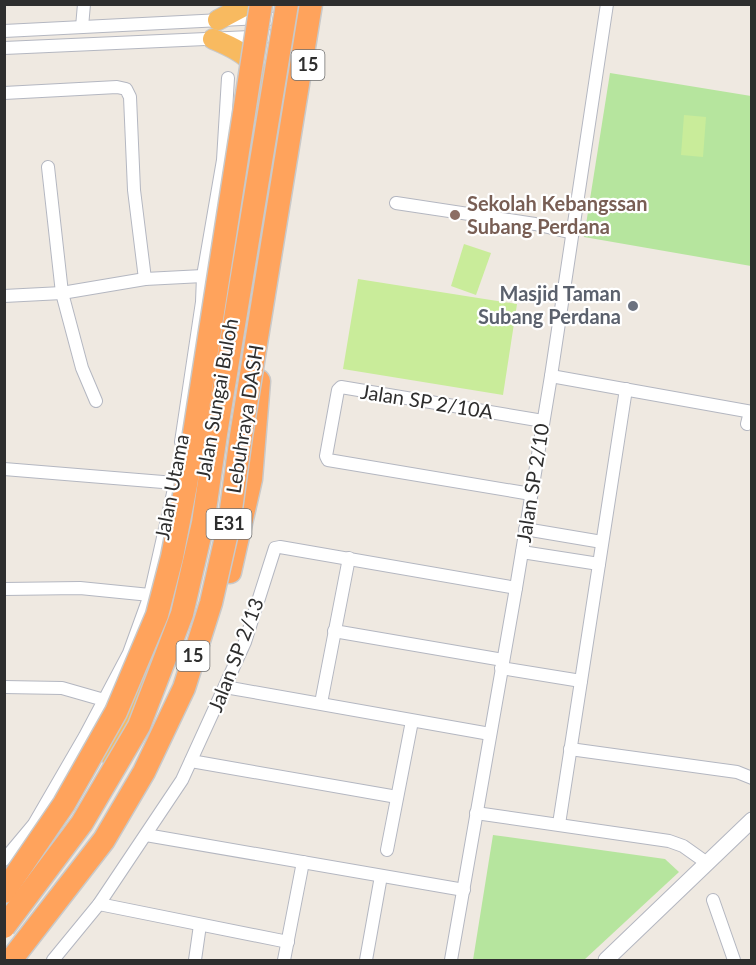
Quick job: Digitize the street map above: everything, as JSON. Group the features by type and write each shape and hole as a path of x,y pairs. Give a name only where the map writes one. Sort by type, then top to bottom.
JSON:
{"highway":[{"path":"248,4 216,30 244,53 252,63 259,76 263,111"},
{"name":"Jalan Sungai Buloh","path":"299,126 301,90 314,4"},
{"name":"Jalan Sungai Buloh","path":"12,960 101,845 159,740 205,627 244,456 299,126 314,4"},
{"name":"Lebuhraya DASH","path":"12,960 104,840 144,772 184,687 211,603 230,524 241,436 314,4"},
{"path":"4,892 64,804 116,712 157,615 172,557 276,14"},
{"name":"Jalan Sungai Buloh","path":"4,915 61,842 114,751 152,666 201,493 242,252 276,14"},
{"name":"Lebuhraya DASH","path":"4,927 82,823 139,726 182,614 203,523 276,14"},
{"path":"42,920 118,841 174,742 218,627 251,479 262,338"}],"street":[{"path":"82,27 84,4"},
{"name":"Jalan SP 2/10","path":"451,960 551,376 607,4"},
{"path":"4,31 82,27 216,30 276,14"},
{"path":"4,48 216,30 276,14"},
{"path":"276,14 295,39 310,35"},
{"name":"15","path":"276,14 291,21 310,35"},
{"name":"Jalan Utama","path":"4,860 34,824 104,700 129,653 150,595 175,483 202,302 203,276 223,160 228,78"},
{"path":"4,93 117,87 126,89 130,97 134,190 145,279"},
{"path":"48,167 62,293 82,368 96,401"},
{"path":"396,203 535,224 573,233"},
{"path":"4,296 62,293 145,279 203,276"},
{"path":"551,376 626,389 750,416"},
{"name":"Jalan SP 2/10A","path":"531,494 328,460 326,456 338,390 341,387 543,421"},
{"path":"559,824 626,389"},
{"path":"4,469 175,483"},
{"path":"525,529 602,542"},
{"name":"Jalan SP 2/13","path":"53,960 99,904 182,780 245,642 275,548 349,558 516,588"},
{"path":"522,552 599,564"},
{"path":"321,704 349,558"},
{"path":"4,590 91,588 150,595"},
{"path":"334,631 581,681"},
{"path":"4,687 62,688 104,700"},
{"path":"225,687 490,735"},
{"path":"387,850 412,721"},
{"path":"570,748 737,772 752,778"},
{"path":"191,761 397,797"},
{"path":"476,813 669,841 683,846 707,863"},
{"path":"606,960 752,820"},
{"path":"146,835 464,890"},
{"path":"284,960 303,862"},
{"path":"366,960 381,876"},
{"path":"713,900 734,960"},
{"path":"99,904 288,942"},
{"path":"195,960 200,925"}],"green space":[{"path":"610,73 751,96 751,266 584,237"},
{"path":"684,115 706,117 703,157 681,155"},
{"path":"464,244 491,253 476,295 451,286"},
{"path":"358,279 517,304 503,395 343,369"},
{"path":"493,835 665,859 679,872 584,960 473,960"}],"place":[{"name":"Sekolah Kebangssan Subang Perdana","path":"455,215"},
{"name":"Masjid Taman Subang Perdana","path":"633,306"}]}
